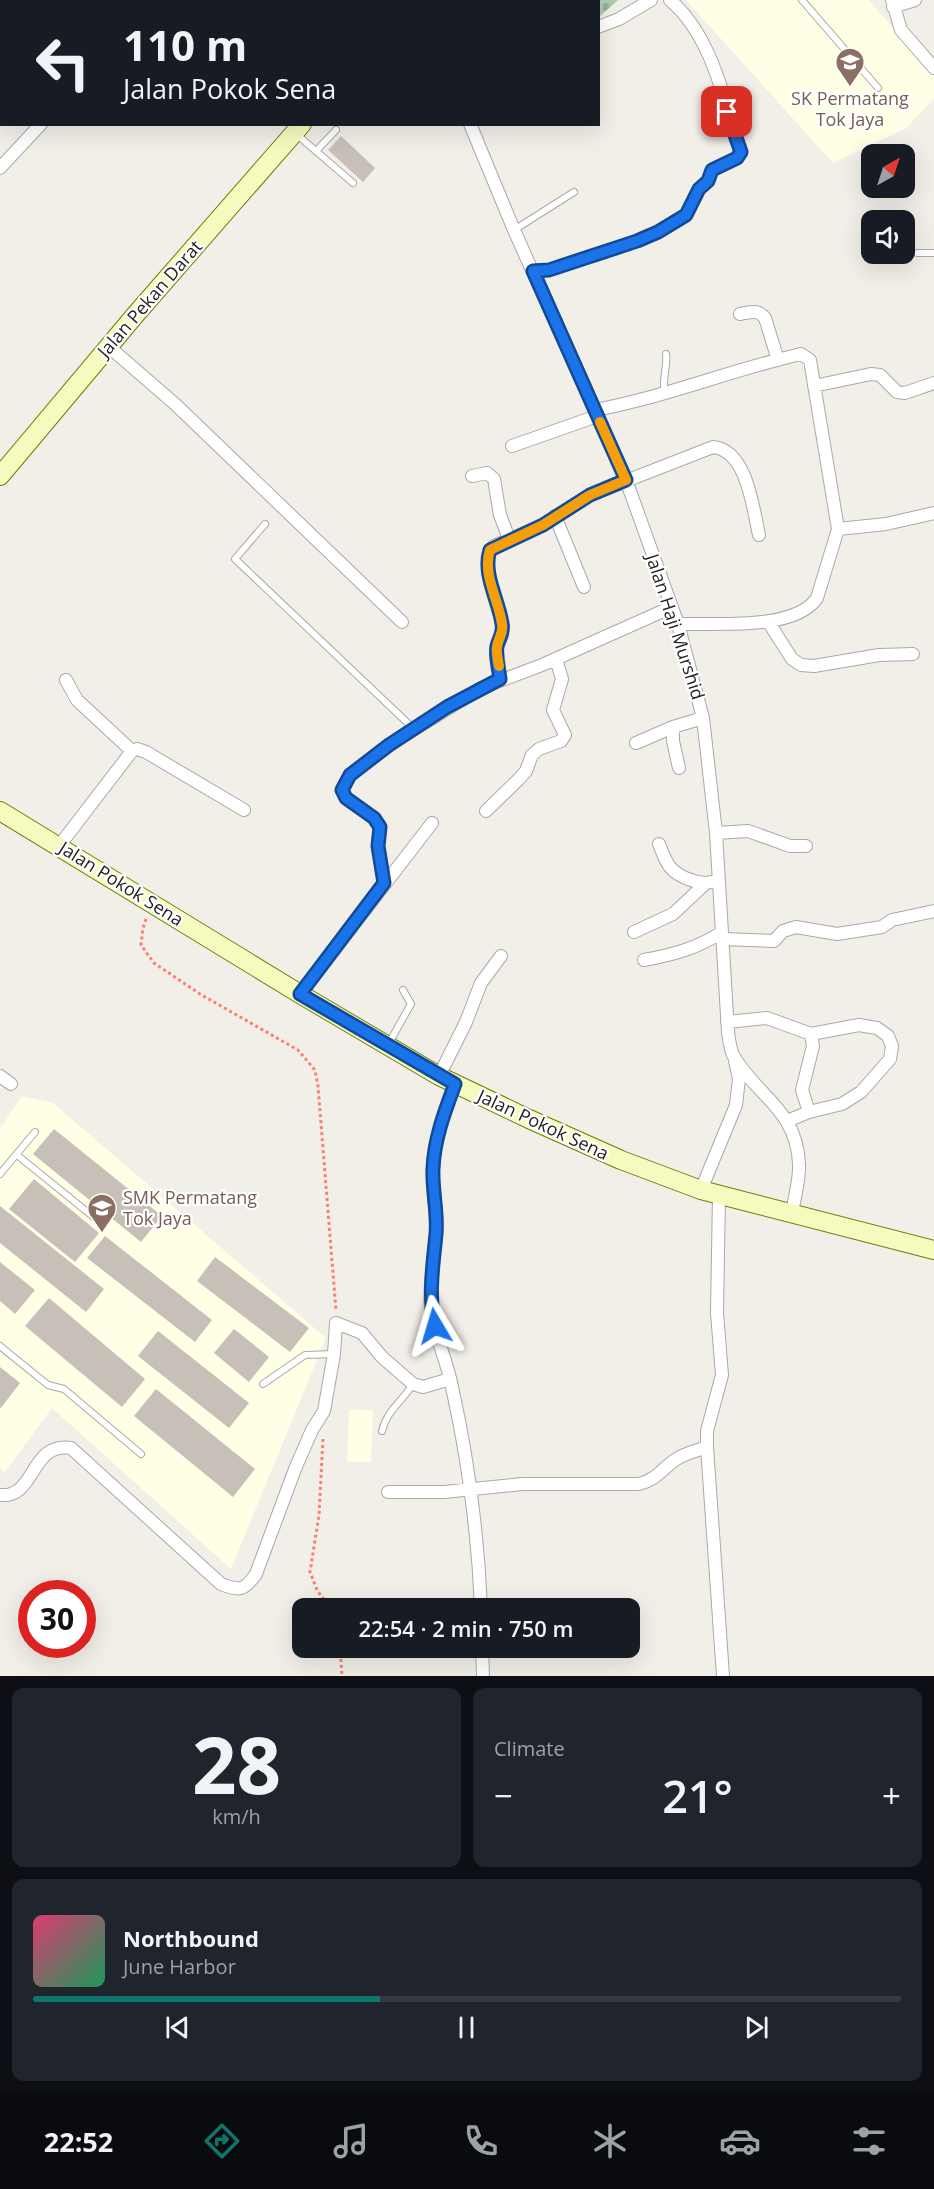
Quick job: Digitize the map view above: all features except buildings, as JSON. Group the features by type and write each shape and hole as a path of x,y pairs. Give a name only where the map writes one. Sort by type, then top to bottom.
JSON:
{"main road":[{"name":"Jalan Pekan Darat","path":"0,476 108,346 298,129"},
{"name":"Jalan Pokok Sena","path":"0,811 300,994 447,1080 621,1160 701,1190 934,1250"}],"street":[{"path":"600,26 619,19 651,0"},
{"path":"533,271 559,267 658,232 686,215 699,189 708,181 712,170 737,158 741,152 710,57 688,19 670,0"},
{"path":"915,0 893,4 901,30 934,68"},
{"path":"0,168 39,126"},
{"name":"Jalan Haji Murshid","path":"471,126 514,230 626,480 678,624 704,718 716,833 712,882 723,935 727,1022 733,1054 787,1121 799,1163 792,1214"},
{"path":"740,314 754,311 765,318 778,360"},
{"path":"108,346 175,404 402,622"},
{"path":"512,446 596,413 778,360 801,354 809,357 838,529 823,582 812,605 769,623 678,624"},
{"path":"814,386 872,374 880,375 897,392 904,393 934,383"},
{"path":"500,679 497,646 503,625 487,562 490,550 509,539 543,525 590,495 713,447 721,447 736,461 744,475 759,535"},
{"path":"472,476 487,473 494,479 500,515 509,539"},
{"path":"838,529 886,525 934,513"},
{"path":"555,516 584,587"},
{"path":"384,883 378,846 380,827 374,818 346,798 342,790 350,775 389,745 447,707 500,679 556,659 672,607"},
{"path":"769,623 792,659 801,664 814,666 879,655 913,654"},
{"path":"486,811 526,771 532,755 539,749 561,741 565,735 554,710 562,679 556,659"},
{"path":"66,680 77,700 132,751"},
{"path":"636,743 673,727 704,718"},
{"path":"673,727 673,741 679,768"},
{"path":"59,846 132,751 137,749 146,752 244,810"},
{"path":"300,994 432,823"},
{"path":"716,833 748,831 790,846 806,846"},
{"path":"658,844 670,867 684,877 712,882"},
{"path":"634,932 673,914 712,882"},
{"path":"644,960 676,954 723,935 774,942 783,931 796,927 837,934 882,927 892,920 934,911"},
{"path":"480,1598 476,1529 470,1490 450,1379 431,1307 436,1231 433,1168 447,1080 481,983 501,956"},
{"path":"727,1022 767,1018 811,1034 859,1025 877,1028 888,1036 892,1046 890,1059 861,1092 842,1104 809,1112 787,1121"},
{"path":"809,1112 802,1090 813,1046 811,1034"},
{"path":"701,1190 736,1104 739,1079 733,1054"},
{"path":"0,1076 11,1084"},
{"path":"719,1195 717,1313 722,1375 707,1431 707,1447 723,1676"},
{"path":"0,1495 10,1495 18,1491 44,1455 52,1449 71,1448 221,1584 237,1590 247,1586 256,1574 295,1469 312,1430 324,1411 334,1354 336,1323 362,1333 382,1357 413,1384 423,1387 450,1379"},
{"path":"388,1492 444,1492 522,1484 639,1484 651,1481 675,1460 707,1447"},
{"path":"482,1658 483,1676"}],"lane":[{"path":"802,0 879,88"},
{"path":"298,129 316,151 353,183"},
{"path":"316,151 336,130"},
{"path":"514,230 574,192"},
{"path":"917,253 934,253"},
{"path":"665,394 663,388 666,354"},
{"path":"265,524 235,559 414,729"},
{"path":"387,1046 411,1004 403,990"},
{"path":"0,1174 35,1132"},
{"path":"17,1155 96,1219"},
{"path":"0,1346 48,1385 64,1389 141,1454"},
{"path":"263,1384 305,1355 334,1354"},
{"path":"382,1431 388,1413 404,1399 413,1384"}],"path":[{"path":"153,903 142,928 141,945 154,963 200,994 298,1050 315,1070 323,1141 336,1323"},
{"path":"323,1598 310,1572 319,1515 324,1411"},
{"path":"341,1658 342,1676"}],"shaded area":[{"name":"SK Permatang Tok Jaya","path":"686,0 869,0 934,76 934,99 906,128 873,144 861,144 861,150 833,163"},
{"name":"SMK Permatang Tok Jaya","path":"22,1096 53,1103 326,1338 231,1569 52,1408 4,1473 0,1469 0,1129"},
{"path":"349,1409 373,1411 371,1462 347,1462"}],"green space":[{"path":"600,0 618,0 600,16"}],"slow traffic":[{"path":"499,666 497,646 503,625 487,562 490,550 494,546 543,525 590,495 626,480 600,422"}],"place":[{"name":"SK Permatang Tok Jaya","path":"850,88"},
{"name":"SMK Permatang Tok Jaya","path":"102,1234"}],"route":[{"path":"435,1326 431,1307 436,1231 433,1168 440,1124 455,1084 300,994 384,883 378,846 380,827 374,818 346,798 342,790 350,775 389,745 447,707 500,679 497,646 503,625 487,562 490,550 494,546 543,525 590,495 626,480 533,271 549,270 637,241 658,232 686,215 694,196 708,181 712,170 737,158 741,152 727,112"}]}
